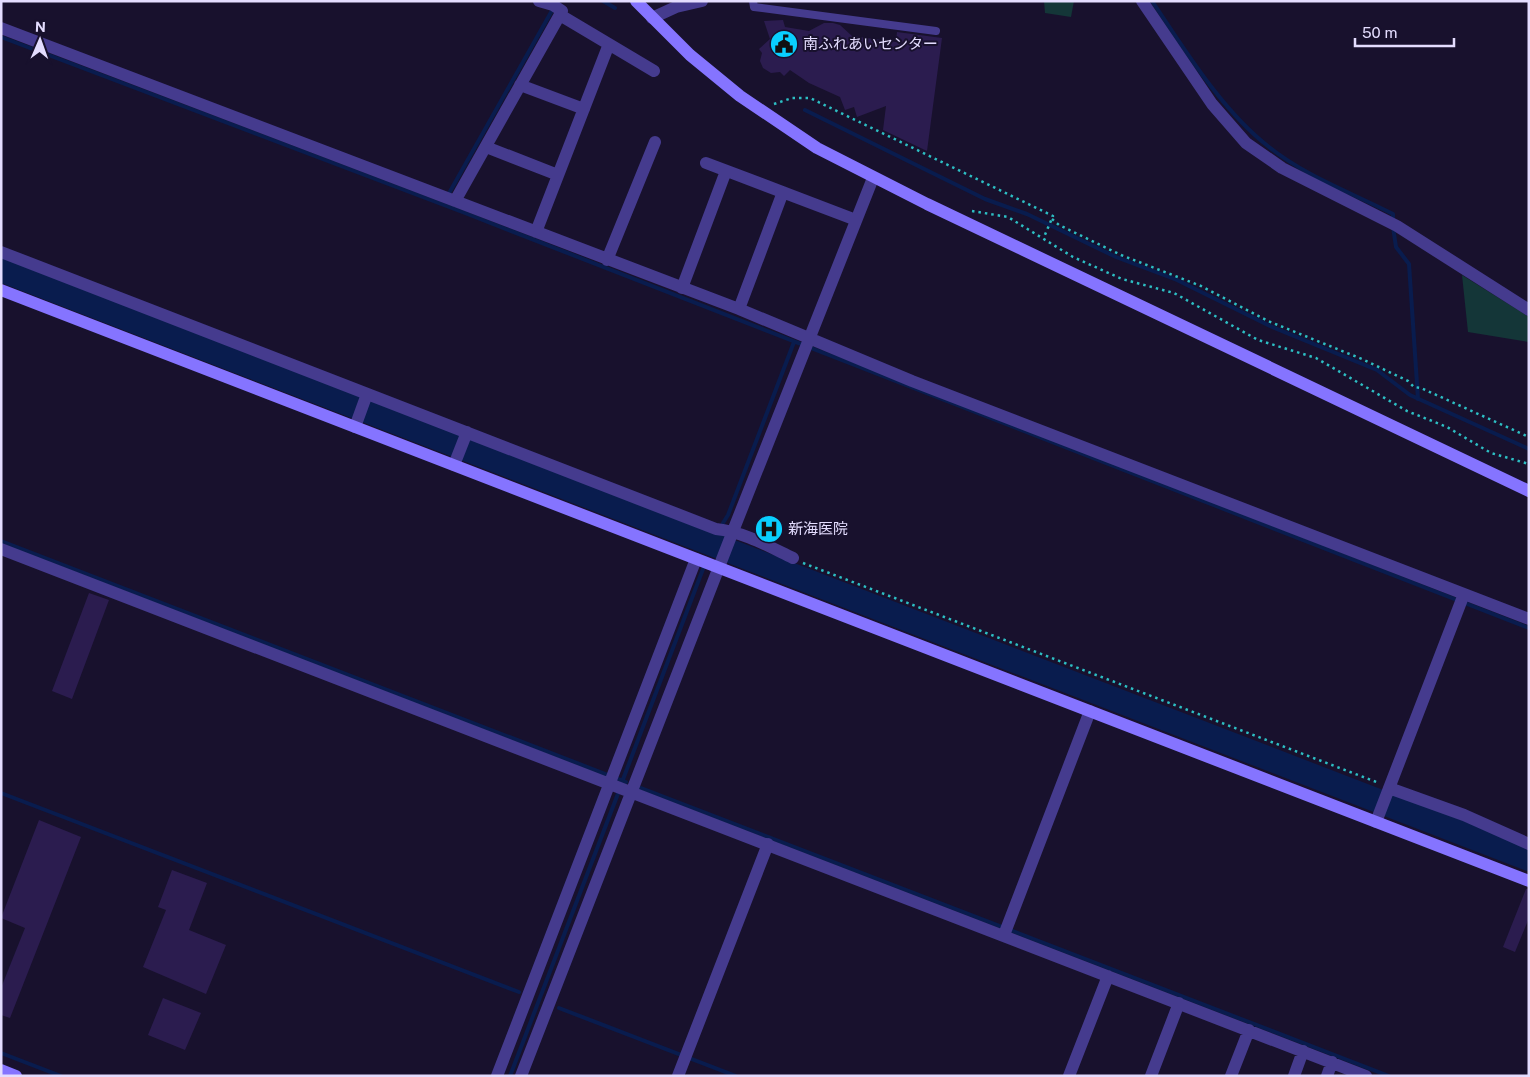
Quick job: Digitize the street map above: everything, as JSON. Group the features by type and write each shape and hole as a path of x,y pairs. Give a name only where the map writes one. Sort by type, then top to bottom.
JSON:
{"street":[{"path":"539,1 557,9 654,72"},
{"path":"636,1 690,55 740,96 777,124 817,148 873,178 1529,491"},
{"path":"652,18 676,6 702,1"},
{"path":"1142,1 1212,104 1246,143 1282,168 1393,224 1529,310"},
{"path":"450,199 486,147 520,85 557,9"},
{"path":"1,28 739,309 806,345 912,381 1462,600 1529,619"},
{"path":"536,232 609,44"},
{"path":"520,85 584,110"},
{"path":"607,260 655,142"},
{"path":"486,147 558,175"},
{"path":"706,163 856,220"},
{"path":"682,288 726,171"},
{"path":"497,1076 618,783 721,563 873,178"},
{"path":"739,309 783,192"},
{"path":"1,252 466,435 793,558"},
{"path":"1,290 357,422 696,559 721,563 1090,712 1529,881"},
{"path":"357,422 366,396"},
{"path":"456,461 466,435"},
{"path":"1,549 618,783 768,844 1006,931 1108,976 1366,1076"},
{"path":"522,1076 618,783 696,559"},
{"path":"1376,822 1462,600"},
{"path":"1006,931 1090,712"},
{"path":"1385,798 1473,818 1529,844"},
{"path":"678,1076 768,844"},
{"path":"1069,1076 1108,976"},
{"path":"1151,1076 1179,1003"},
{"path":"1232,1076 1249,1030"},
{"path":"1294,1076 1303,1051"},
{"path":"1326,1076 1332,1062"},
{"path":"1,1070 16,1076"}],"lane":[{"path":"753,1 754,7 936,31"}],"path":[{"path":"770,105 792,98 810,98 1053,216 1044,237"},
{"path":"971,211 979,210 1008,216 1073,257 1122,279 1174,293 1258,340 1330,365 1386,400 1447,427 1491,453 1529,464"},
{"path":"1051,220 1121,255 1201,286 1268,321 1401,377 1414,387 1421,388 1529,436"},
{"path":"793,558 1312,759 1317,758 1385,798"}],"green space":[{"path":"1044,1 1074,1 1071,17 1045,13"},
{"path":"1462,275 1529,317 1529,342 1468,332"}],"building":[{"path":"783,20 785,27 809,31 824,23 833,23 840,25 852,36 896,42 897,32 942,38 927,151 883,130 886,106 857,117 854,107 845,110 840,97 809,83 790,70 784,76 780,72 771,73 763,68 760,61 762,53 759,49 770,39 764,21"},
{"path":"89,593 109,600 72,699 52,691"},
{"path":"39,820 81,837 10,1018 1,1015 1,988 25,928 1,918"},
{"path":"172,870 207,883 189,930 226,945 206,994 143,967 166,910 158,907"},
{"path":"1526,889 1529,889 1529,918 1515,952 1503,947"},
{"path":"163,998 201,1013 185,1050 148,1035"}],"waterway":[{"path":"603,1 615,8"},
{"path":"1152,1 1205,79 1252,133 1298,167 1393,214 1393,220"},
{"path":"448,195 554,7"},
{"path":"1,37 465,213 1529,628"},
{"path":"805,110 985,199 1027,214 1116,257 1177,280 1270,326 1377,370 1410,395 1529,449"},
{"path":"1393,227 1396,247 1409,264 1418,399"},
{"path":"1,270 1529,859"},
{"path":"723,523 728,515 794,342"},
{"path":"714,545 718,536"},
{"path":"1,541 626,782"},
{"path":"708,550 711,544"},
{"path":"622,782 703,569"},
{"path":"641,788 1389,1076"},
{"path":"510,1076 619,791"},
{"path":"1,793 519,992"},
{"path":"559,1008 736,1076"},
{"path":"1,1053 61,1076"}],"place":[{"name":"南ふれあいセンター","path":"784,44"},
{"name":"新海医院","path":"769,529"}]}
